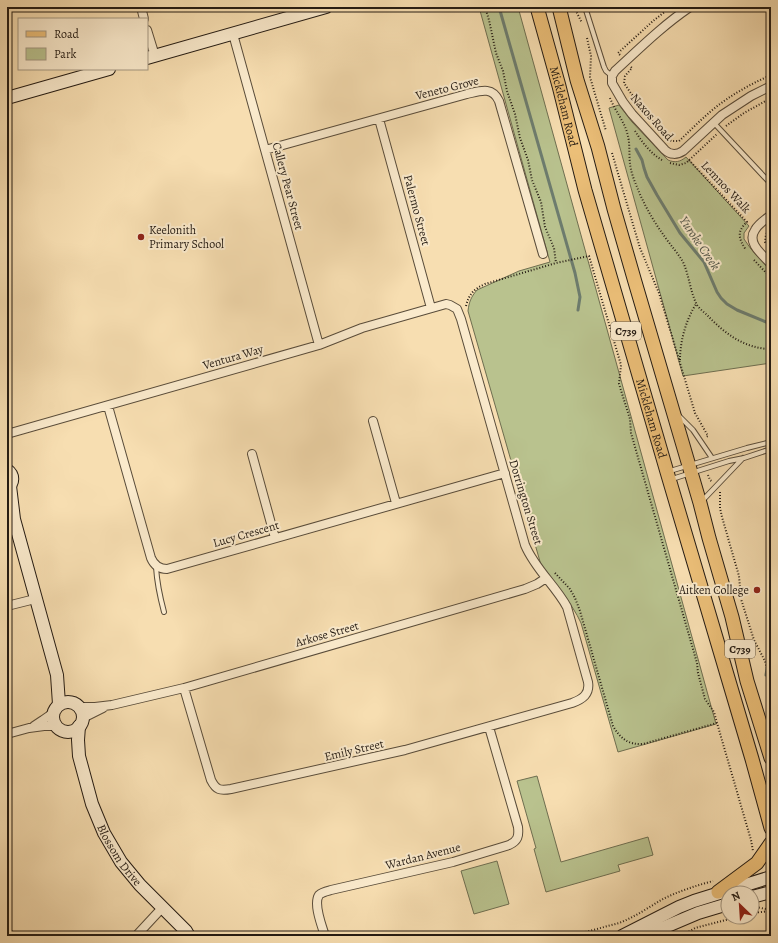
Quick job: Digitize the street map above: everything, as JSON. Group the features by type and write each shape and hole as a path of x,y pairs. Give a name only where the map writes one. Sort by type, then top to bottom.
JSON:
{"main road":[{"name":"Mickleham Road","path":"537,7 559,86 585,190 771,828"},
{"name":"Mickleham Road","path":"559,7 614,209 732,617 747,681 771,758"},
{"path":"717,886 757,863 771,844"}],"street":[{"path":"141,7 144,18"},
{"path":"148,37 151,57 326,7"},
{"path":"612,76 615,71 663,27 690,7"},
{"name":"Callery Pear Street","path":"233,34 319,345"},
{"path":"7,98 105,70"},
{"name":"Naxos Road","path":"612,76 612,83 623,102 636,119 668,153 676,154 683,151 736,105 771,86"},
{"name":"Veneto Grove","path":"265,150 475,92 490,91 495,94 502,110 543,254"},
{"name":"Palermo Street","path":"379,119 431,308"},
{"path":"771,215 755,229 752,237 756,248 771,264"},
{"name":"Ventura Way","path":"7,434 319,345 362,328 446,304 457,309 460,316"},
{"name":"Dorrington Street","path":"460,316 525,545 530,555 567,607 589,685"},
{"path":"108,406 151,558 156,566"},
{"path":"373,421 396,503"},
{"path":"252,454 275,538"},
{"name":"Blossom Drive","path":"7,470 12,477 9,487 14,519 57,676 71,712 78,740 79,756 92,804 104,833 121,862 140,886 190,936"},
{"name":"Lucy Crescent","path":"156,566 167,569 505,473"},
{"name":"Blossom Drive","path":"7,505 14,519"},
{"name":"Arkose Street","path":"71,712 112,705 184,688 525,589 546,578"},
{"path":"7,606 35,598"},
{"name":"Emily Street","path":"184,688 211,780 214,787 222,790 405,750 489,727 579,700 586,696 589,685"},
{"name":"Arkose Street","path":"71,712 96,711 112,705"},
{"path":"7,734 29,728 44,726 72,731 71,712 43,720 29,728"},
{"name":"Blossom Drive","path":"71,712 54,722 71,742 79,756"},
{"name":"Wardan Avenue","path":"325,936 317,903 319,896 323,892 453,862 509,845 516,841 519,835 518,830 489,727"},
{"path":"622,936 717,886 771,877"},
{"path":"760,898 771,892"},
{"path":"632,936 665,927 698,912 720,906"},
{"path":"136,936 162,908"}],"lane":[{"path":"585,7 604,67 612,76"},
{"path":"714,123 771,184"},
{"path":"673,410 692,430 712,458"},
{"path":"668,476 680,468 690,470 712,458 771,442"},
{"path":"668,476 744,458 771,449"},
{"path":"700,503 744,458"},
{"path":"156,566 158,589 164,612"}],"path":[{"path":"485,7 496,53 503,71 507,91 515,114 520,138 528,160 532,180 541,202 545,226 554,248 556,263"},
{"path":"574,7 584,26"},
{"path":"671,7 649,24 618,53 632,68 625,76 624,83 640,106 671,141 679,141 719,104 734,94 771,75"},
{"path":"703,7 705,10 710,7"},
{"path":"586,33 591,56 590,77 608,136"},
{"path":"720,131 744,113 771,98"},
{"path":"626,130 630,127"},
{"name":"Lemnos Walk","path":"720,131 689,160 747,222 744,225"},
{"path":"628,137 630,163 637,188 654,220 683,263 696,304 714,323 733,337 754,347 771,349"},
{"path":"612,151 640,248 659,293 695,413 708,436 701,442"},
{"path":"771,229 766,234 765,242 771,248"},
{"path":"466,308 467,302 472,293 480,286 556,263 589,256 621,365 620,384 630,419 632,433 697,663 705,699 714,712 751,840 753,852"},
{"path":"682,367 680,359 681,343 696,304"},
{"path":"705,468 710,480 720,493 720,508 739,576 742,599 754,640 765,661 771,683"},
{"path":"552,570 570,589 575,598 613,726 622,738 628,742 643,744 717,722"},
{"path":"571,936 627,920 664,899 693,886 717,886"},
{"path":"760,905 771,910"},
{"path":"760,912 771,910"},
{"path":"7,916 13,936"},
{"path":"681,936 695,928 720,921"}],"green space":[{"path":"479,7 518,7 716,724 618,752 581,623 568,601 541,565 468,311 473,295 477,290 519,271 550,262"},
{"path":"619,105 632,122 668,160 677,162 686,157 749,226 744,233 744,239 771,271 771,363 683,376 609,108"},
{"path":"537,776 561,862 648,837 653,855 618,865 620,871 546,892 534,849 536,848 517,781"},
{"path":"497,861 509,904 474,914 461,871"}],"waterway":[{"path":"499,7 575,273 580,297 578,310"},
{"name":"Yuroke Creek","path":"636,149 642,160 647,177 657,195 680,233 704,262 721,298 737,310 771,324"},
{"path":"766,675 769,656 771,653"}],"place":[{"name":"Keelonith Primary School","path":"141,237"},
{"name":"Aitken College","path":"757,590"}]}
